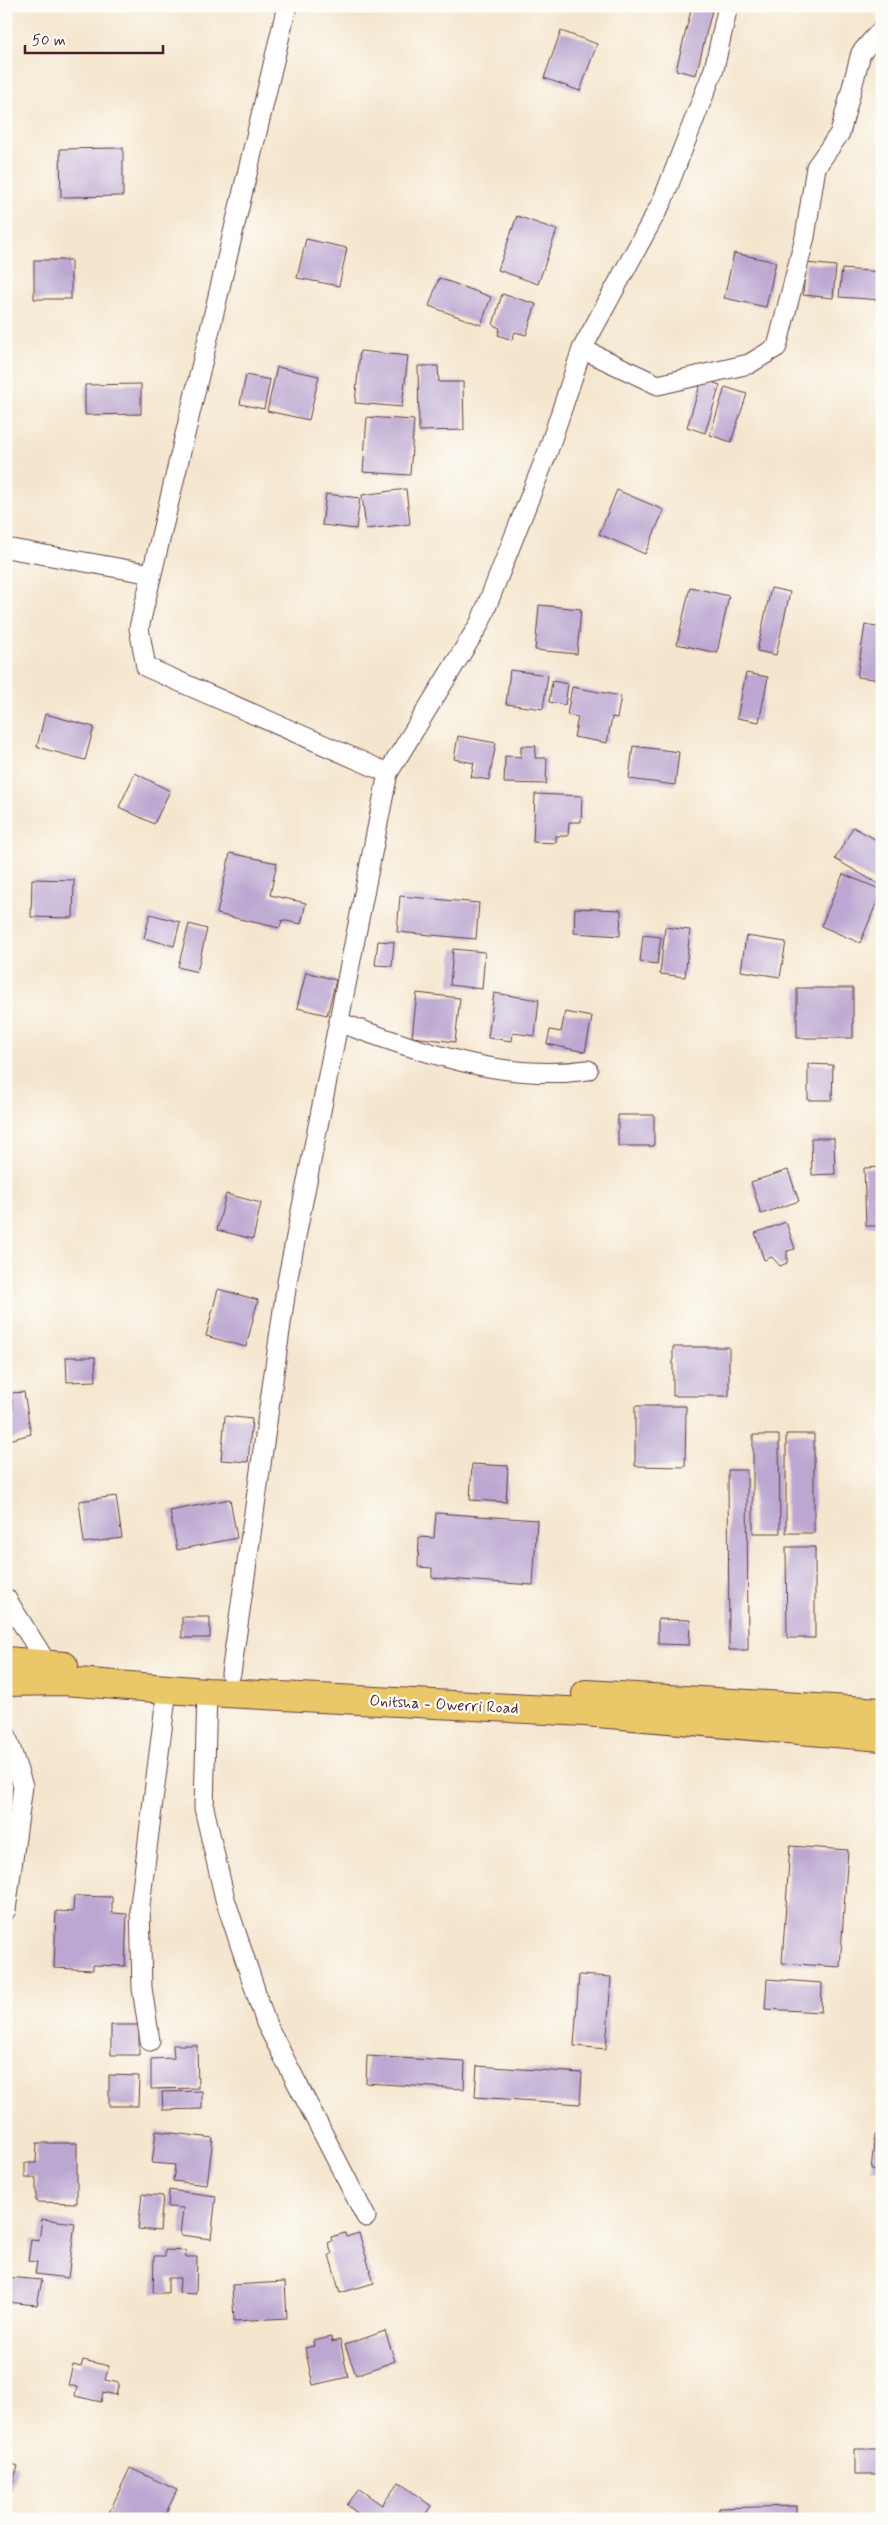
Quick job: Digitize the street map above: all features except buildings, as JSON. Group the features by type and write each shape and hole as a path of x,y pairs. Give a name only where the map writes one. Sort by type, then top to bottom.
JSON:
{"highway":[{"name":"Onitsha - Owerri Road","path":"6,1661 48,1665 882,1712"},
{"name":"Onitsha - Owerri Road","path":"6,1682 64,1681 207,1692 585,1712 882,1737"}],"street":[{"path":"287,6 139,628 146,667 388,773"},
{"path":"231,1674 287,1282 341,1023 388,773 480,622 548,451 582,349 662,202 714,69 728,6"},
{"path":"582,349 658,385 749,364 777,347 805,237 816,167 840,133 861,53 882,29"},
{"path":"6,548 152,574"},
{"path":"341,1023 427,1054 508,1071 564,1074 588,1070"},
{"path":"6,1598 48,1665"},
{"path":"150,2041 142,1988 140,1906 167,1689"},
{"path":"207,1692 204,1808 225,1899 266,2023 366,2217"},
{"path":"6,1734 23,1786 6,1910"}]}
